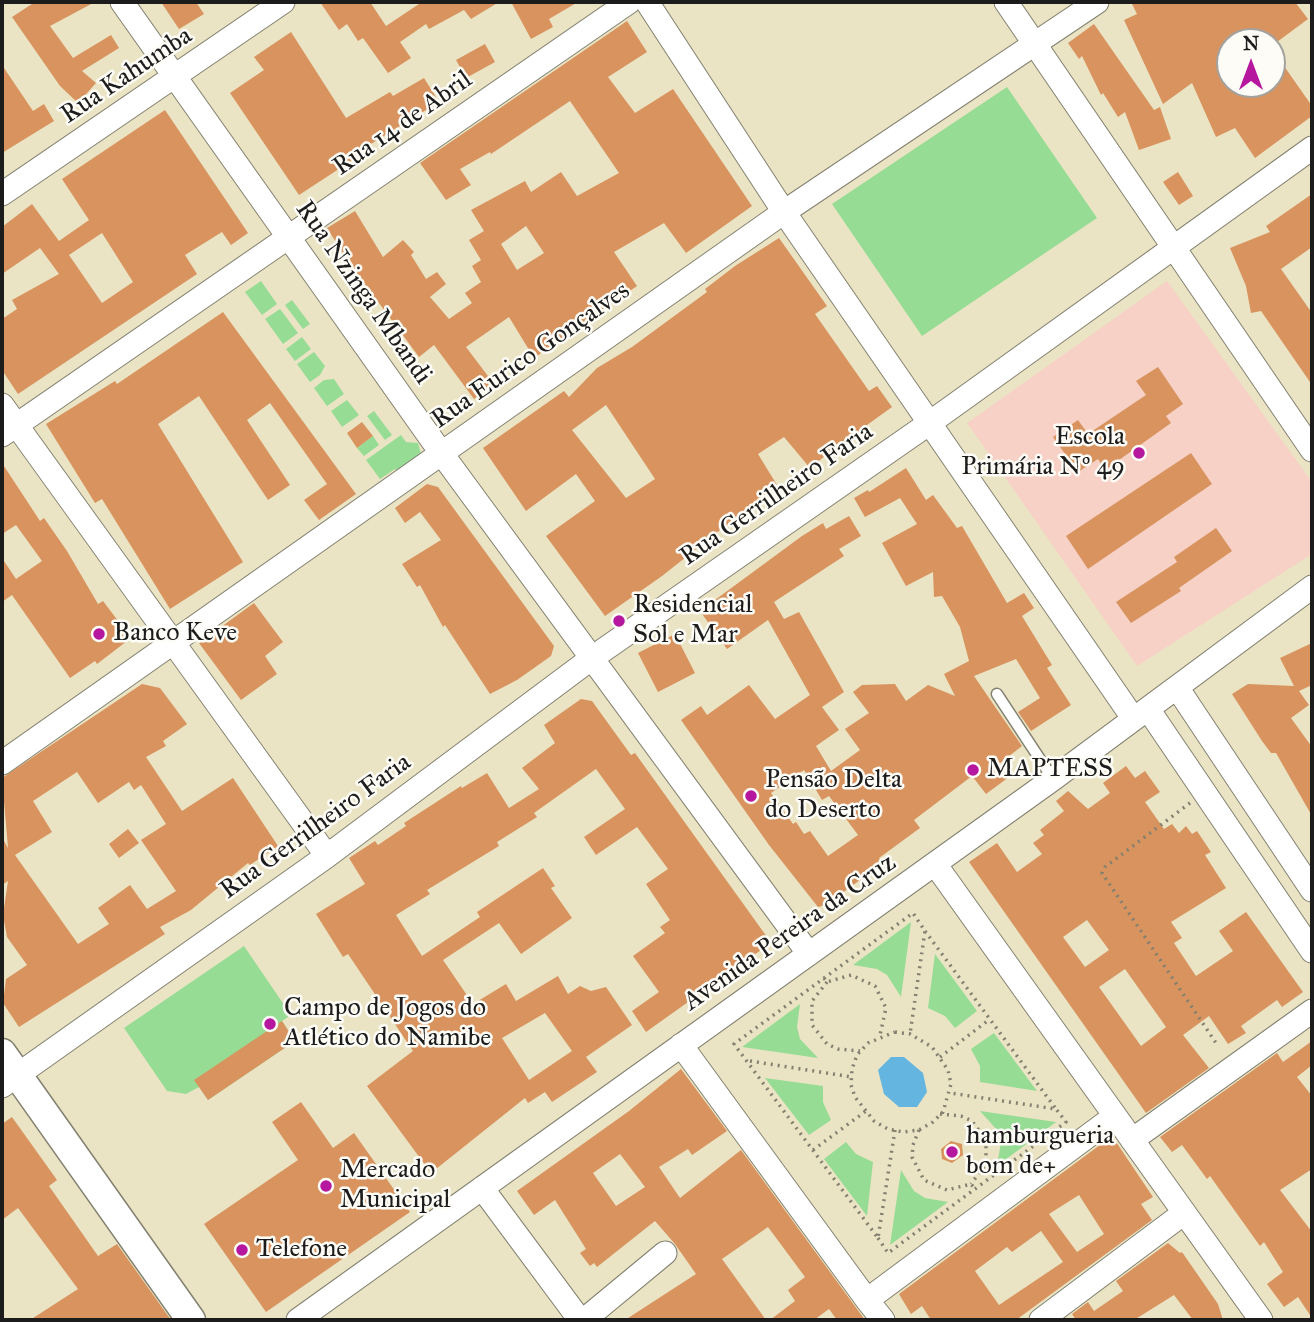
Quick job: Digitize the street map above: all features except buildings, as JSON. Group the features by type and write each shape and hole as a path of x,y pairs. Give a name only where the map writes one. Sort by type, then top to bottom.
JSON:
{"street":[{"name":"Rua Nzinga Mbandi","path":"122,2 442,454 809,954"},
{"name":"Rua Kahumba","path":"2,194 283,2"},
{"name":"Rua 14 de Abril","path":"9,430 629,2"},
{"path":"647,2 784,212 931,422 1140,714 1202,793 1312,951"},
{"path":"1006,2 1312,450"},
{"name":"Rua Eurico Gonçalves","path":"2,763 784,212 1097,2"},
{"name":"Rua Gerrilheiro Faria","path":"7,1071 327,856 592,659 931,422 1312,148"},
{"path":"2,405 9,430 173,643 327,856"},
{"name":"Avenida Pereira da Cruz","path":"298,1320 1054,779 1312,587"},
{"path":"1178,689 1312,890"},
{"path":"935,864 1261,1320"},
{"path":"1132,1140 1312,1011"},
{"path":"681,1045 883,1320"},
{"path":"7,1071 191,1320"},
{"path":"867,1300 1115,1116"},
{"path":"482,1188 582,1320 665,1254"},
{"path":"1041,1320 1184,1213"}],"lane":[{"path":"997,694 1054,779"}],"path":[{"path":"1202,793 1105,867 1102,873 1216,1042"},
{"path":"913,913 1066,1122 888,1253 734,1044 825,980 913,913"},
{"path":"910,1034 925,931"},
{"path":"860,1051 838,1049 827,1044 812,1025 812,1001 825,980 851,975 875,986 886,1008 880,1035"},
{"path":"940,1057 990,1019"},
{"path":"919,1130 895,1130 874,1121 856,1097 852,1077 860,1051 880,1035 895,1032 910,1034 932,1046 948,1070 950,1093 940,1114 919,1130 912,1145 912,1157 924,1180 947,1190 971,1184 986,1164 986,1140 972,1121 961,1116 940,1114"},
{"path":"748,1061 852,1077"},
{"path":"950,1093 1056,1109"},
{"path":"813,1150 866,1111"},
{"path":"878,1238 895,1130"},
{"path":"971,1184 975,1189"}],"shaded area":[{"name":"Escola Primária Nº 49","path":"1167,281 1312,482 1312,554 1137,666 967,423"}],"green space":[{"path":"1007,87 1097,218 922,336 832,204"},
{"path":"261,281 277,304 262,315 245,292"},
{"path":"292,300 310,324 303,329 285,305"},
{"path":"280,309 298,333 283,344 265,319"},
{"path":"302,337 311,349 295,361 286,349"},
{"path":"314,352 325,366 320,375 310,382 297,364"},
{"path":"334,379 344,394 327,406 314,388 324,380"},
{"path":"347,400 359,415 342,427 331,411"},
{"path":"374,411 392,435 385,440 367,416"},
{"path":"401,435 406,442 418,443 421,454 398,472 395,469 380,479 366,460"},
{"path":"373,436 379,445 364,456 357,448"},
{"path":"911,922 901,997 887,975 877,969 853,965"},
{"path":"244,946 291,1015 282,1021 295,1041 208,1100 199,1087 186,1094 167,1091 124,1028"},
{"path":"935,954 977,1011 955,1028 945,1016 928,1008"},
{"path":"800,1004 797,1027 800,1039 818,1058 742,1047"},
{"path":"994,1033 1037,1091 980,1082 980,1066 971,1049"},
{"path":"765,1078 823,1086 823,1102 831,1120 809,1135"},
{"path":"980,1111 1056,1122 997,1166 1001,1142 997,1130"},
{"path":"846,1142 856,1154 873,1162 867,1216 824,1159"},
{"path":"901,1170 914,1191 925,1198 948,1202 890,1245"}],"water":[{"path":"891,1057 904,1057 923,1073 927,1092 917,1107 899,1107 884,1094 878,1070"}],"place":[{"name":"Escola Primária Nº 49","path":"1139,453"},
{"name":"Residencial Sol e Mar","path":"619,621"},
{"name":"Banco Keve","path":"99,634"},
{"name":"MAPTESS","path":"973,770"},
{"name":"Pensão Delta do Deserto","path":"751,796"},
{"name":"Campo de Jogos do Atlético do Namibe","path":"270,1024"},
{"name":"hamburgueria bom de+","path":"952,1152"},
{"name":"Mercado Municipal","path":"326,1186"},
{"name":"Telefone","path":"242,1250"}]}
